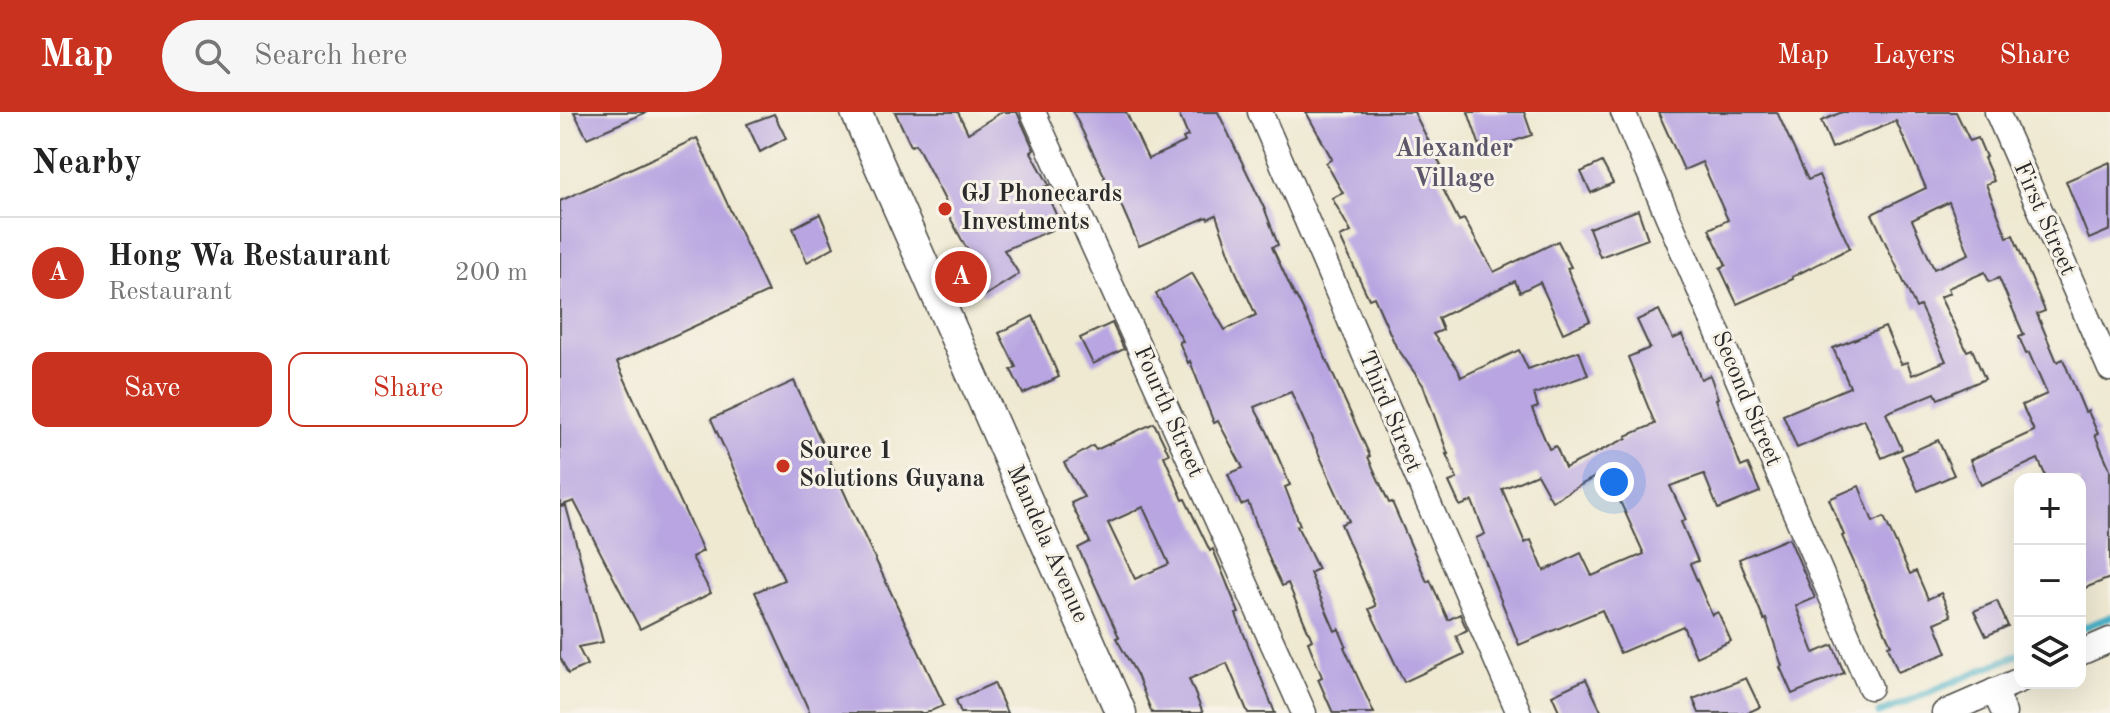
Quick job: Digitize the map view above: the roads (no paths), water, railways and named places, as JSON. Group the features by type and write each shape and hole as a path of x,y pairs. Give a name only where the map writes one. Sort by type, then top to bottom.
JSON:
{"main road":[{"name":"Mandela Avenue","path":"856,112 1121,713"}],"street":[{"name":"Fourth Street","path":"1033,112 1304,713"},
{"name":"Third Street","path":"1260,112 1519,713"},
{"name":"Second Street","path":"1623,112 1870,687"},
{"name":"First Street","path":"1997,112 2110,369"},
{"path":"2086,650 2110,640"},
{"path":"1944,713 1999,702 2014,686"}],"waterway":[{"path":"2086,627 2110,617"},
{"path":"1879,713 2014,657"}],"place":[{"name":"GJ Phonecards Investments","path":"945,209"},
{"name":"Hong Wa Restaurant","path":"961,277"},
{"name":"Source 1 Solutions Guyana","path":"783,466"}],"district":[{"name":"Alexander Village","path":"1454,164"}]}
